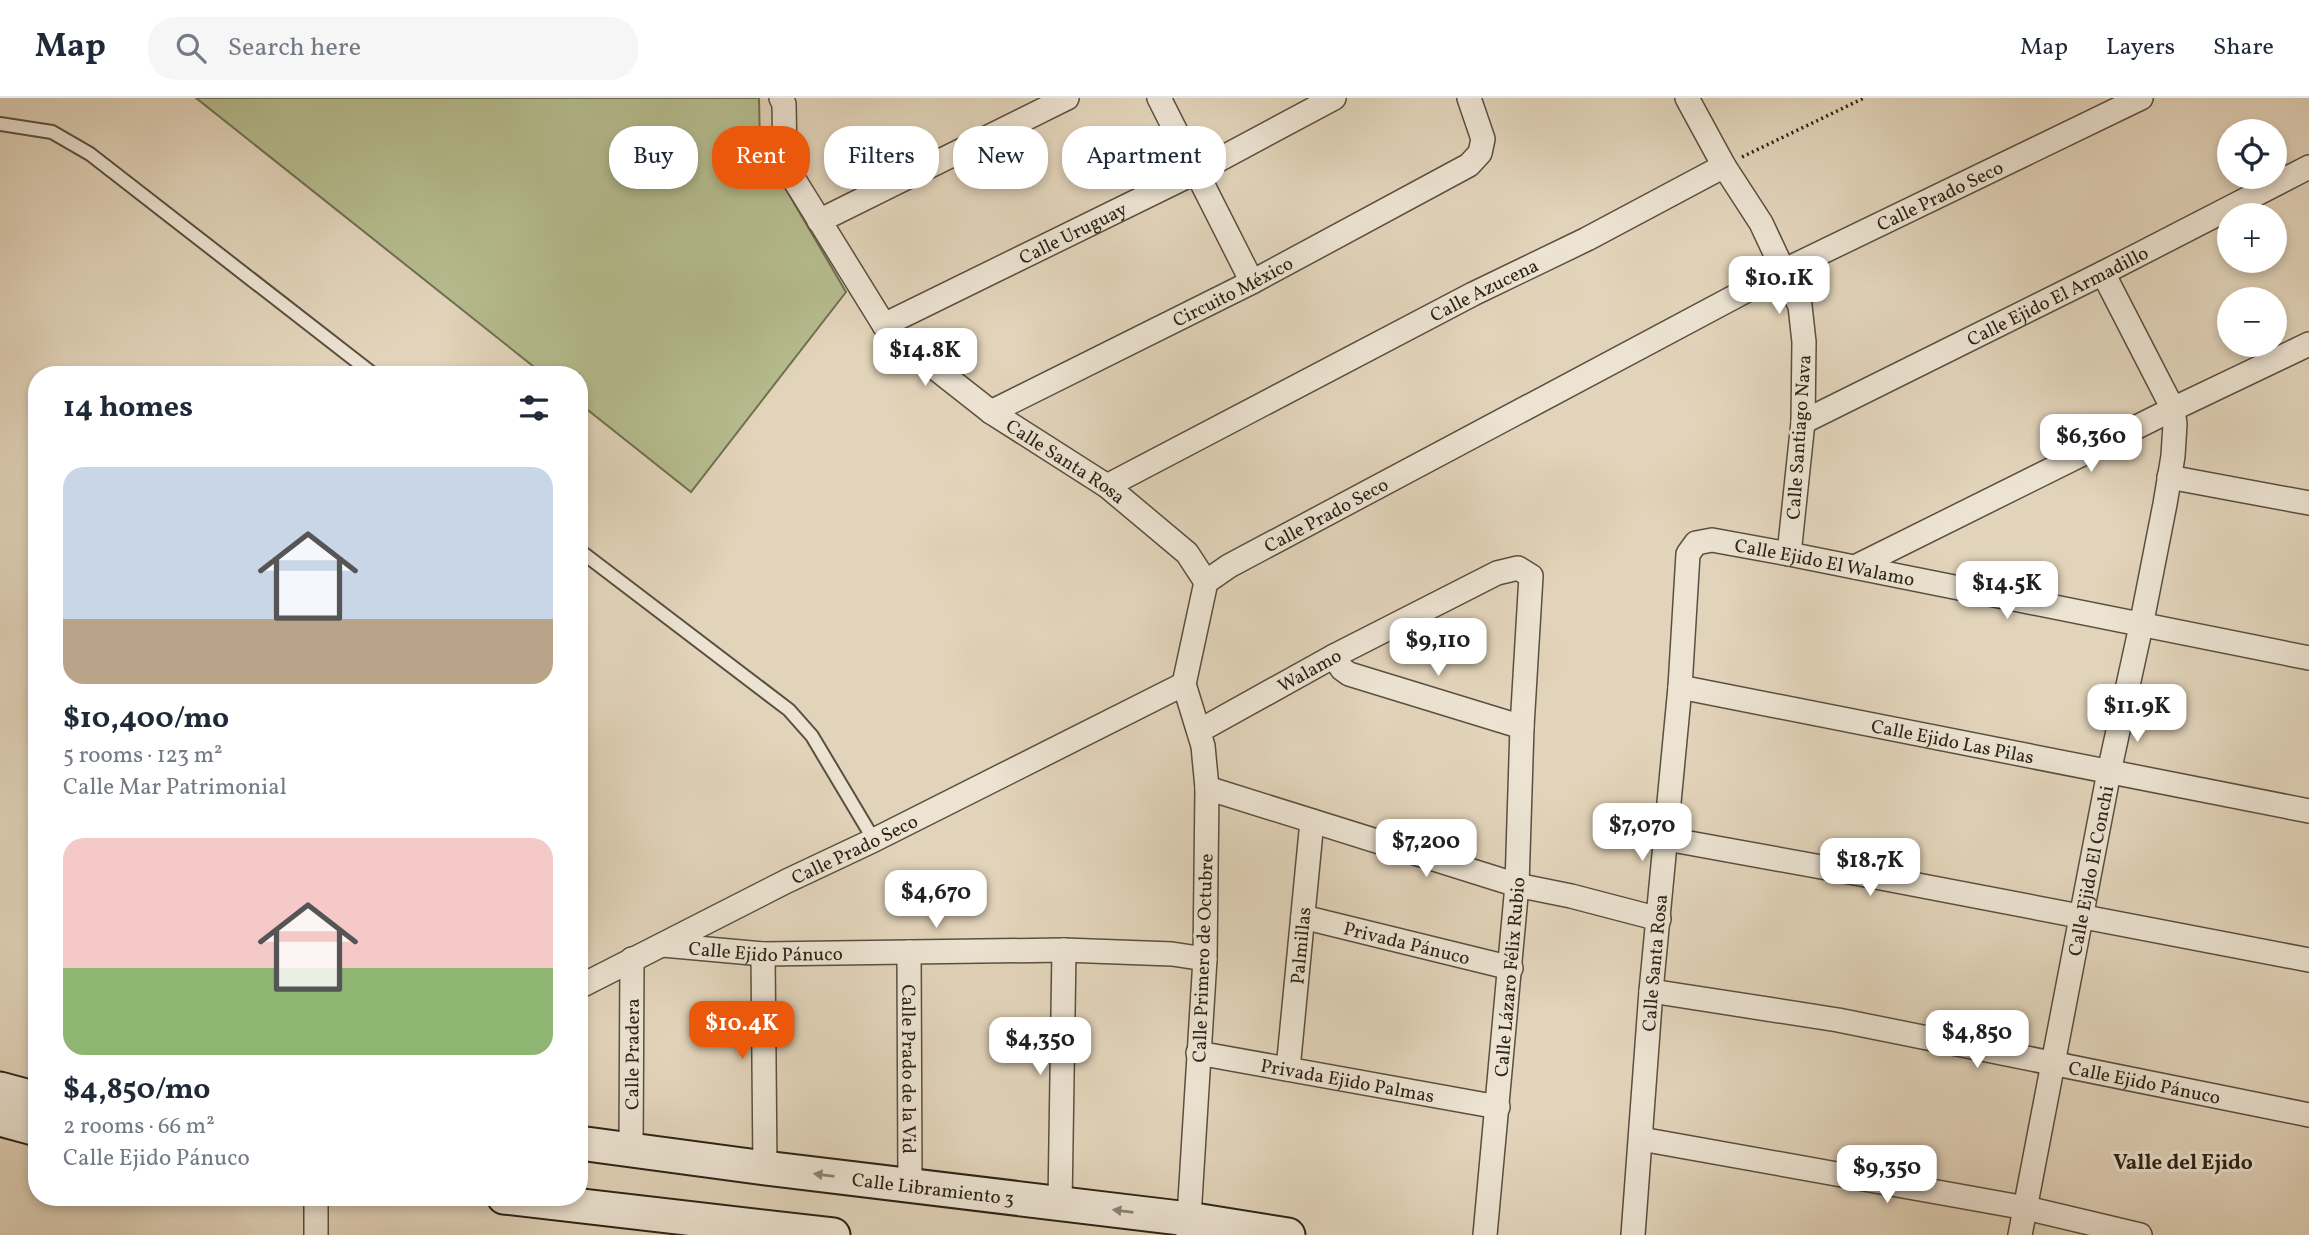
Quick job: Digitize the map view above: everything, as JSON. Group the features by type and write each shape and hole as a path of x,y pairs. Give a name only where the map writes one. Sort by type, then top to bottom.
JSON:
{"street":[{"path":"819,221 1067,98"},
{"path":"1159,98 1173,126"},
{"name":"Calle Uruguay","path":"1226,156 1334,98"},
{"name":"Circuito México","path":"991,412 1252,282 1469,165 1480,153 1483,139 1469,98"},
{"name":"Calle Santiago Nava","path":"1687,98 1724,166 1761,223 1800,306 1804,342 1803,422 1789,554"},
{"name":"Calle Prado Seco","path":"1206,582 1229,566 1783,271 2141,98"},
{"name":"Calle Santa Rosa","path":"787,100 785,160 794,181 884,325 914,354 991,412 1107,486 1187,553 1206,582"},
{"name":"Calle Azucena","path":"1107,486 1724,166"},
{"name":"Calle Ejido El Armadillo","path":"1803,422 2309,167"},
{"name":"Calle Uruguay","path":"884,325 1161,189"},
{"path":"1205,189 1252,282"},
{"name":"Calle Ejido El Conchi","path":"2020,1235 2109,772 2141,626 2175,435 2172,409 2103,273"},
{"path":"1855,567 2309,344"},
{"path":"2169,477 2309,503"},
{"name":"Calle Santa Rosa","path":"1633,1235 1651,991 1680,687 1688,554 1696,543 1712,540"},
{"name":"Calle Ejido El Walamo","path":"1712,540 2309,658"},
{"name":"Walamo","path":"1199,732 1334,656 1497,573 1518,568 1531,576 1530,592"},
{"path":"1184,684 1206,582"},
{"name":"Calle Lázaro Félix Rubio","path":"1485,1235 1517,885 1530,592"},
{"path":"1334,656 1342,670 1349,674 1522,727"},
{"name":"Calle Prado Seco","path":"588,982 1184,684"},
{"name":"Calle Primero de Octubre","path":"1184,684 1199,732 1208,788 1205,959 1188,1227"},
{"name":"Calle Ejido Las Pilas","path":"1680,687 2309,811"},
{"path":"1208,788 1517,885 1659,919"},
{"name":"Palmillas","path":"1288,1069 1312,821"},
{"path":"1667,839 2309,960"},
{"name":"Privada Pánuco","path":"1303,917 1511,968"},
{"name":"Calle Ejido Pánuco","path":"662,945 763,954 1064,950 1172,954 1205,959"},
{"path":"1060,1204 1064,950"},
{"name":"Calle Prado de la Vid","path":"909,952 910,1185"},
{"path":"763,954 765,1168"},
{"name":"Calle Pradera","path":"631,1150 632,959"},
{"name":"Calle Ejido Pánuco","path":"1651,991 1838,1020 2309,1115"},
{"name":"Privada Ejido Palmas","path":"1198,1053 1498,1107"},
{"path":"0,1089 28,1097"},
{"path":"0,1119 28,1127"},
{"path":"1641,1139 2026,1208 2140,1235"},
{"name":"Calle Libramiento 3","path":"588,1144 1060,1204 1188,1227 1288,1235"},
{"path":"316,1206 316,1235"},
{"path":"548,1206 636,1224 833,1235"}],"lane":[{"path":"0,124 52,132 90,154 363,366"},
{"path":"588,557 789,709 812,736 874,840"}],"path":[{"path":"1724,166 1864,98"}],"green space":[{"path":"196,98 759,98 760,126 712,126 712,189 786,189 846,292 691,492 588,410 588,366 533,366"}],"district":[{"name":"Valle del Ejido","path":"2183,1162"}]}
